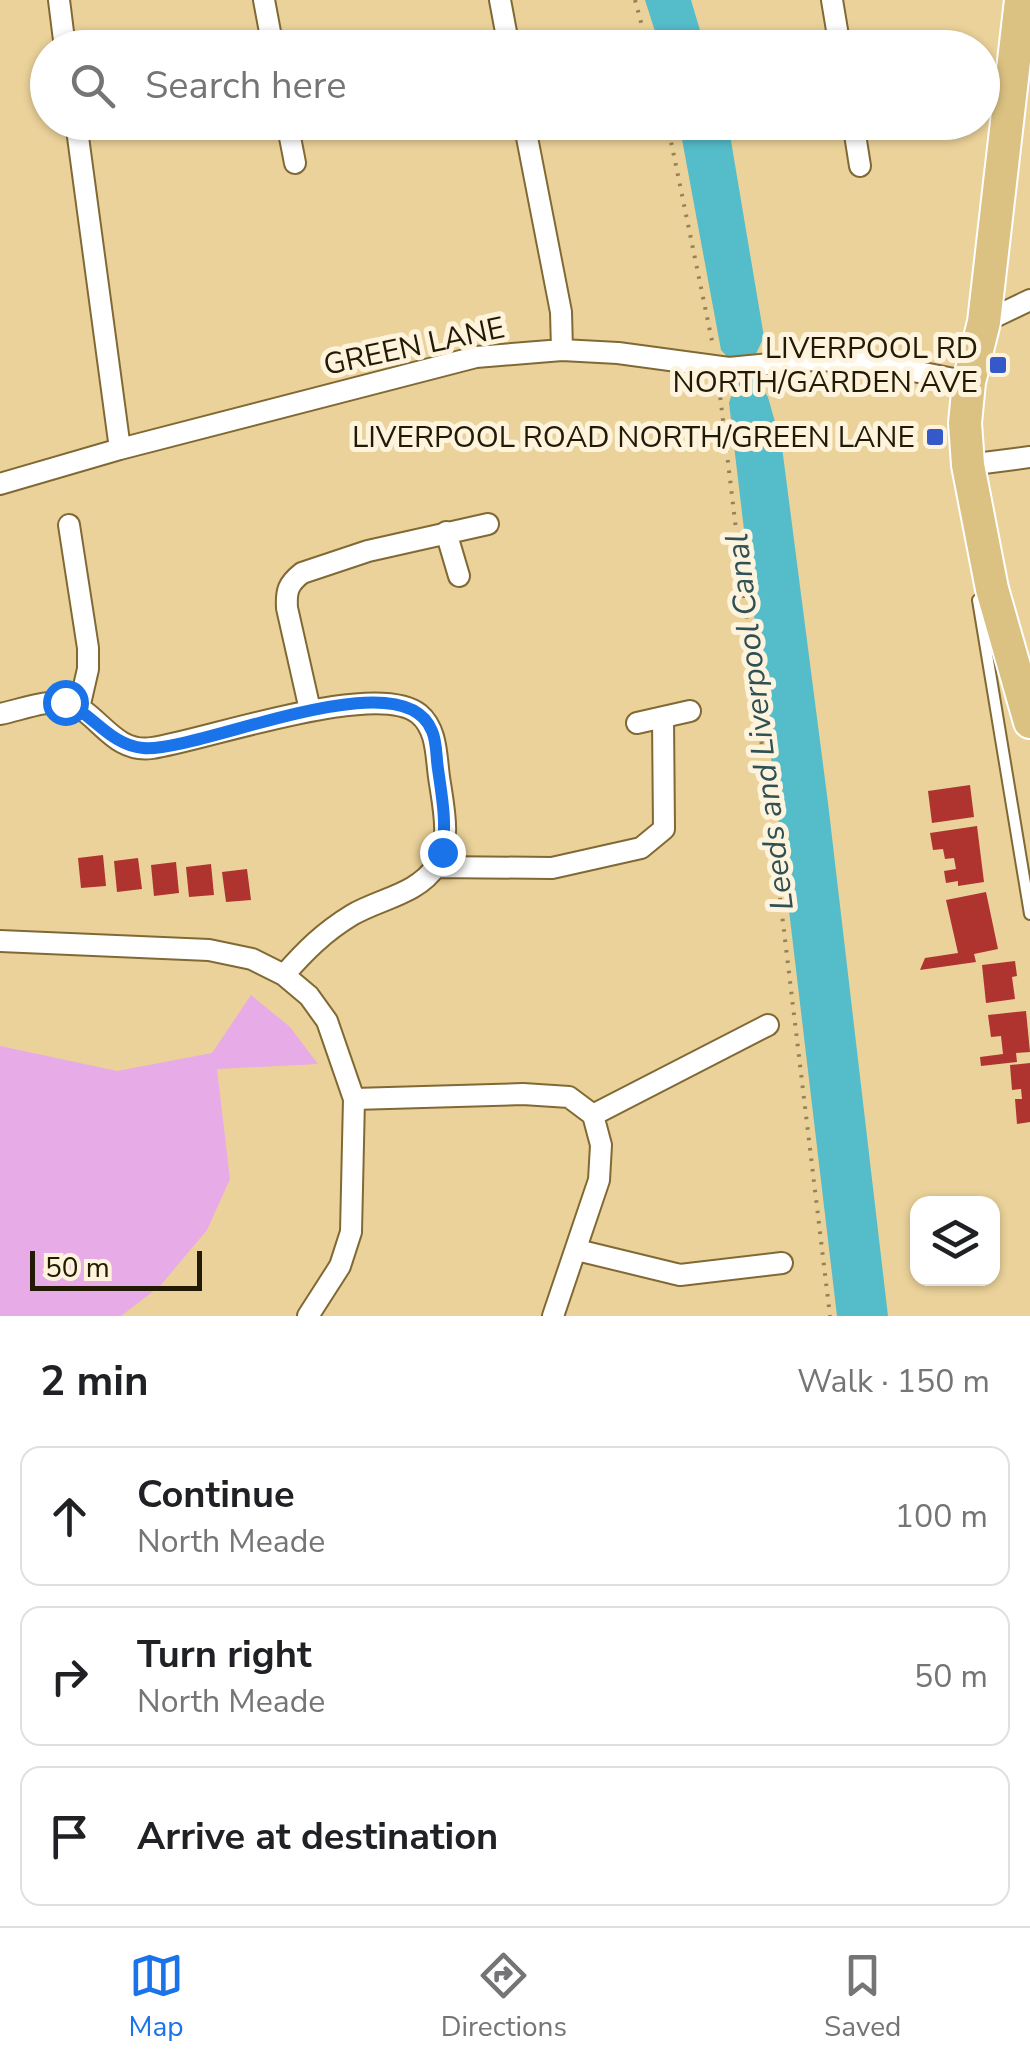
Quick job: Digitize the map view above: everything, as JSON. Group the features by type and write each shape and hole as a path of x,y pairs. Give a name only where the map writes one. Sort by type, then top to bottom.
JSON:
{"main road":[{"path":"1021,0 984,322 969,382 965,423 968,466 992,589 1030,722"}],"street":[{"path":"59,0 63,30"},
{"path":"264,0 270,30"},
{"path":"500,0 506,30"},
{"path":"832,0 837,30"},
{"path":"78,140 120,448"},
{"path":"290,140 294,163"},
{"path":"528,140 561,312 562,350"},
{"path":"856,140 860,166"},
{"path":"984,322 1030,300"},
{"name":"GREEN LANE","path":"0,484 120,448 476,357 562,350 618,353 724,370 776,362 868,362 969,382"},
{"path":"968,466 1030,456"},
{"path":"310,710 287,608 286,591 293,580 302,573 368,551 488,524"},
{"path":"69,525 88,648 88,669 79,708"},
{"path":"446,532 460,576"},
{"path":"0,714 65,702 79,708 118,740 148,749 310,710 380,703 402,704 419,714 432,730 444,807 445,836 435,868 420,884 356,912 320,935 284,975"},
{"path":"637,723 690,712"},
{"path":"435,868 552,868 640,848 664,829 663,718"},
{"path":"0,941 209,950 252,959 284,975 309,996 327,1021 354,1099 351,1232 340,1266 308,1316"},
{"path":"593,1115 768,1025"},
{"path":"354,1099 523,1094 569,1098 593,1115 601,1146 599,1180 553,1316"},
{"path":"577,1250 680,1275 782,1263"}],"lane":[{"path":"992,589 978,600 1030,914"}],"path":[{"path":"635,0 643,30"},
{"path":"671,140 713,347"},
{"path":"724,370 830,1316"}],"shaded area":[{"path":"251,995 290,1027 318,1064 217,1069 230,1179 207,1230 160,1286 121,1316 0,1316 0,1046 117,1071 212,1053"}],"water":[{"path":"645,0 691,0 700,30 655,30"},
{"name":"Leeds and Liverpool Canal","path":"682,140 731,140 764,337 753,360 756,379 768,397 782,447 888,1316 837,1316 729,403 735,375 721,350"}],"building":[{"path":"970,785 974,817 932,823 928,791"},
{"path":"977,826 984,882 958,886 958,881 946,883 944,871 956,869 954,858 945,859 943,849 933,850 930,833"},
{"path":"103,855 106,886 81,888 78,858"},
{"path":"138,858 142,889 117,892 114,861"},
{"path":"176,862 179,893 154,896 151,865"},
{"path":"211,864 214,895 189,897 186,867"},
{"path":"247,869 251,900 226,902 222,872"},
{"path":"986,892 998,949 974,954 976,962 920,970 925,958 958,953 946,900"},
{"path":"1015,961 1015,999 986,1003 982,965"},
{"path":"1026,1011 1030,1052 1016,1053 1017,1062 981,1066 980,1057 1003,1054 1001,1036 991,1037 988,1015"},
{"path":"1030,1063 1030,1122 1017,1124 1015,1099 1022,1099 1021,1089 1012,1090 1010,1065"}],"place":[{"name":"LIVERPOOL RD NORTH/GARDEN AVE","path":"998,365"},
{"name":"LIVERPOOL ROAD NORTH/GREEN LANE","path":"935,437"}],"route":[{"path":"65,702 79,708 118,740 148,749 310,710 402,704 419,714 432,730 444,807 442,852"}]}
